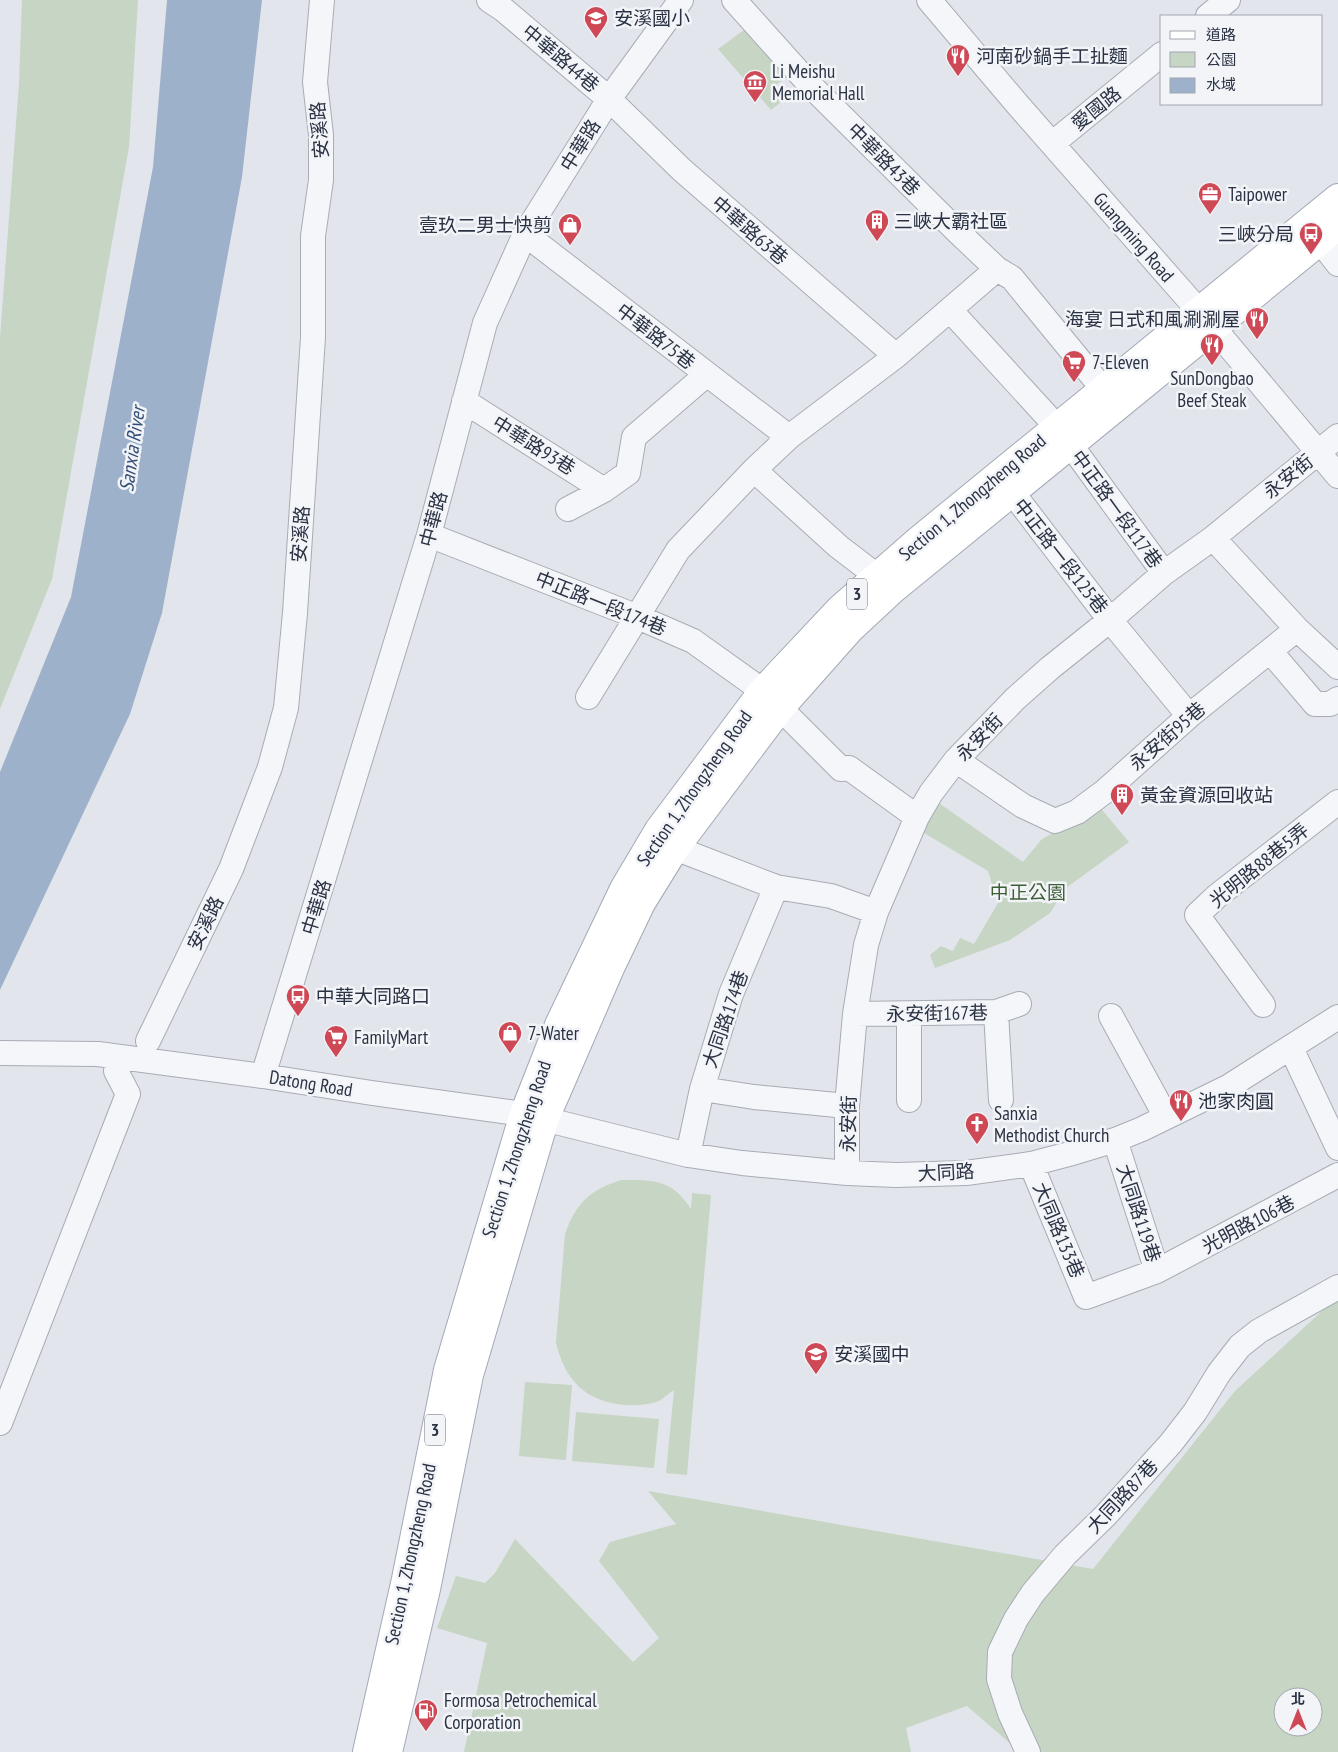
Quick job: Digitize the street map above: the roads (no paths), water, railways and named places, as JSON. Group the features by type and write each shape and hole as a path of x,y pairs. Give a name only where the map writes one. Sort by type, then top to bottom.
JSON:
{"main road":[{"name":"Section 1, Zhongzheng Road","path":"388,1752 426,1590 469,1375 559,1024 624,889 659,830 772,699 840,609 877,576 1063,435 1206,319 1338,198"},
{"name":"Section 1, Zhongzheng Road","path":"367,1752 406,1579 448,1370 535,1116 642,904 675,848 772,699 892,590 1012,492 1103,389 1329,234"}],"street":[{"name":"安溪路","path":"148,1041 231,869 270,767 286,708 295,614 313,337 313,236 321,180 321,135 315,82 322,0"},
{"name":"中華路44巷","path":"490,0 609,99"},
{"name":"中華路","path":"263,1076 429,535 485,323 525,234 609,99 681,0"},
{"name":"中華路43巷","path":"734,0 812,87 958,233 997,269 1012,278 1103,389"},
{"name":"Guangming Road","path":"929,0 1018,105 1206,319 1338,476"},
{"path":"1209,15 1228,0"},
{"name":"愛國路","path":"1053,143 1160,56"},
{"name":"中華路63巷","path":"609,99 682,170 896,356"},
{"name":"中華路75巷","path":"525,234 789,437"},
{"path":"1329,234 1338,264"},
{"path":"588,697 678,550 754,470 789,437 896,356 997,269"},
{"name":"中正路一段117巷","path":"950,310 1063,435 1164,573"},
{"path":"568,509 604,490 628,472 634,437 706,375"},
{"name":"中華路93巷","path":"464,401 604,490"},
{"name":"永安街","path":"847,1173 847,1106 855,1014 866,945 876,912 917,817 931,793 956,760 1015,700 1050,668 1110,620 1164,573 1212,538 1338,436"},
{"path":"754,470 839,547 877,576"},
{"name":"中正路一段125巷","path":"1012,492 1110,620 1189,716"},
{"name":"中正路一段174巷","path":"429,535 638,616 693,642 772,699 841,769 849,768 917,817"},
{"path":"1212,538 1297,629 1338,667"},
{"name":"永安街95巷","path":"956,760 1023,806 1055,821 1077,812 1104,792 1189,716 1297,629"},
{"path":"1270,651 1315,704 1330,704 1338,699"},
{"name":"光明路88巷5弄","path":"1263,1005 1197,915 1217,896 1338,802"},
{"path":"675,848 776,887 830,896 876,912"},
{"name":"大同路174巷","path":"688,1155 702,1089 731,994 776,887"},
{"name":"永安街167巷","path":"855,1014 996,1012 1019,1004"},
{"path":"996,1012 1001,1100"},
{"path":"909,1014 910,1100"},
{"path":"1111,1016 1166,1117"},
{"name":"大同路","path":"535,1116 617,1139 688,1155 742,1163 847,1173 896,1175 966,1173 1031,1164 1115,1140 1228,1087 1338,1017"},
{"path":"1291,1048 1338,1148"},
{"name":"Datong Road","path":"0,1053 98,1054 535,1116"},
{"path":"0,1423 128,1094 116,1071"},
{"path":"702,1089 754,1097 847,1106"},
{"name":"大同路119巷","path":"1086,1297 1157,1271 1115,1140"},
{"name":"大同路133巷","path":"1031,1164 1086,1297"},
{"name":"光明路106巷","path":"1157,1271 1338,1176"},
{"name":"大同路87巷","path":"1028,1752 1010,1713 999,1678 1000,1652 1016,1619 1033,1592 1065,1555 1105,1516 1171,1443 1195,1412 1219,1373 1240,1346 1259,1330 1338,1287"}],"water":[{"name":"Sanxia River","path":"167,0 262,0 242,177 162,613 130,714 0,990 0,772 71,597 153,167"}],"place":[{"name":"安溪國小","path":"596,39"},
{"name":"河南砂鍋手工扯麵","path":"958,77"},
{"name":"Li Meishu Memorial Hall","path":"755,103"},
{"name":"Taipower","path":"1210,215"},
{"name":"三峽大霸社區","path":"877,242"},
{"name":"壹玖二男士快剪","path":"570,246"},
{"name":"三峽分局","path":"1311,255"},
{"name":"海宴 日式和風涮涮屋","path":"1257,340"},
{"name":"SunDongbao Beef Steak","path":"1212,366"},
{"name":"7-Eleven","path":"1074,383"},
{"name":"黃金資源回收站","path":"1122,816"},
{"name":"中華大同路口","path":"298,1017"},
{"name":"7-Water","path":"510,1054"},
{"name":"FamilyMart","path":"336,1058"},
{"name":"池家肉圓","path":"1181,1122"},
{"name":"Sanxia Methodist Church","path":"977,1145"},
{"name":"安溪國中","path":"816,1375"},
{"name":"Formosa Petrochemical Corporation","path":"426,1732"}],"park label":[{"name":"中正公園","path":"1028,892"}]}
